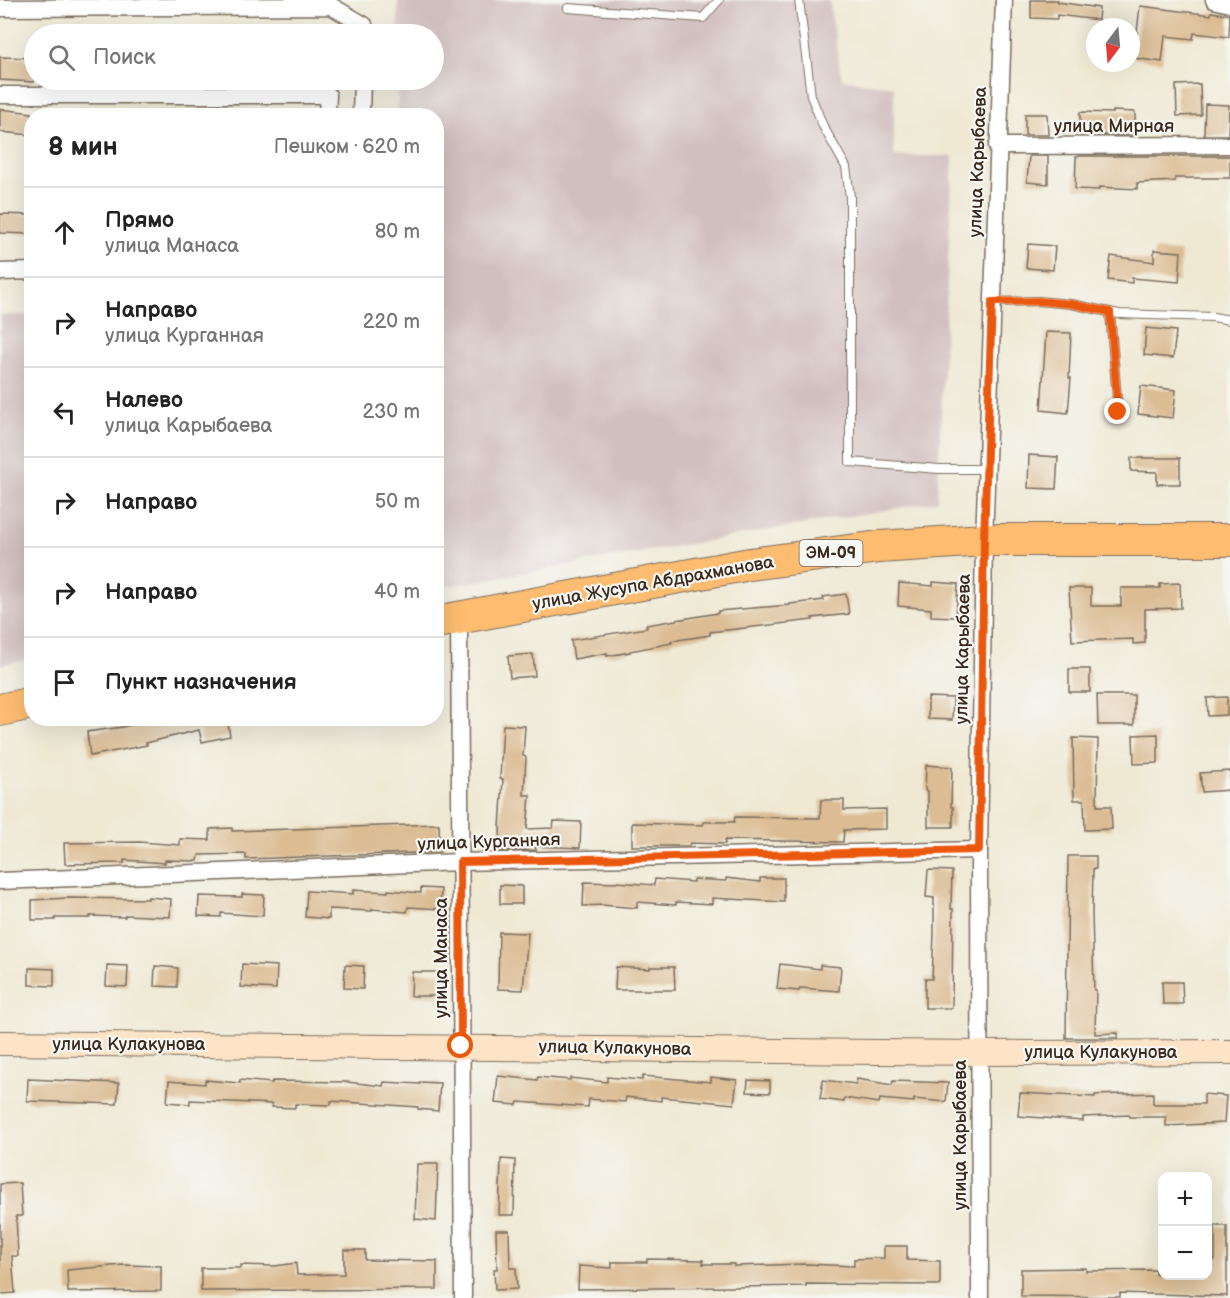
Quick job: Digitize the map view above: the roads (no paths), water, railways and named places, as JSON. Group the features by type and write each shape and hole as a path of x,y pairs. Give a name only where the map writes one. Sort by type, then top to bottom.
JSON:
{"highway":[{"name":"улица Жусупа Абдрахманова","path":"448,620 750,564 879,547 984,540 1230,540"},
{"path":"0,710 24,705"}],"street":[{"name":"улица Карыбаева","path":"980,1298 979,850 984,540 1004,0"},
{"path":"1214,0 1230,4"},
{"path":"0,8 331,6 364,24"},
{"path":"361,108 362,90"},
{"path":"0,95 328,95 327,108"},
{"name":"улица Мирная","path":"997,146 1230,144"},
{"path":"0,272 24,272"},
{"name":"улица Манаса","path":"448,620 460,862 463,1298"},
{"name":"улица Курганная","path":"0,881 460,862 979,850"},
{"name":"улица Кулакунова","path":"0,1043 979,1053 1230,1052"}],"lane":[{"path":"568,8 703,18 719,0"},
{"path":"799,0 811,96 823,126 846,167 850,197 850,462 939,469 987,468"},
{"path":"992,302 1038,301 1071,304 1110,312 1213,317 1230,320"},
{"path":"1110,312 1118,412"}]}
